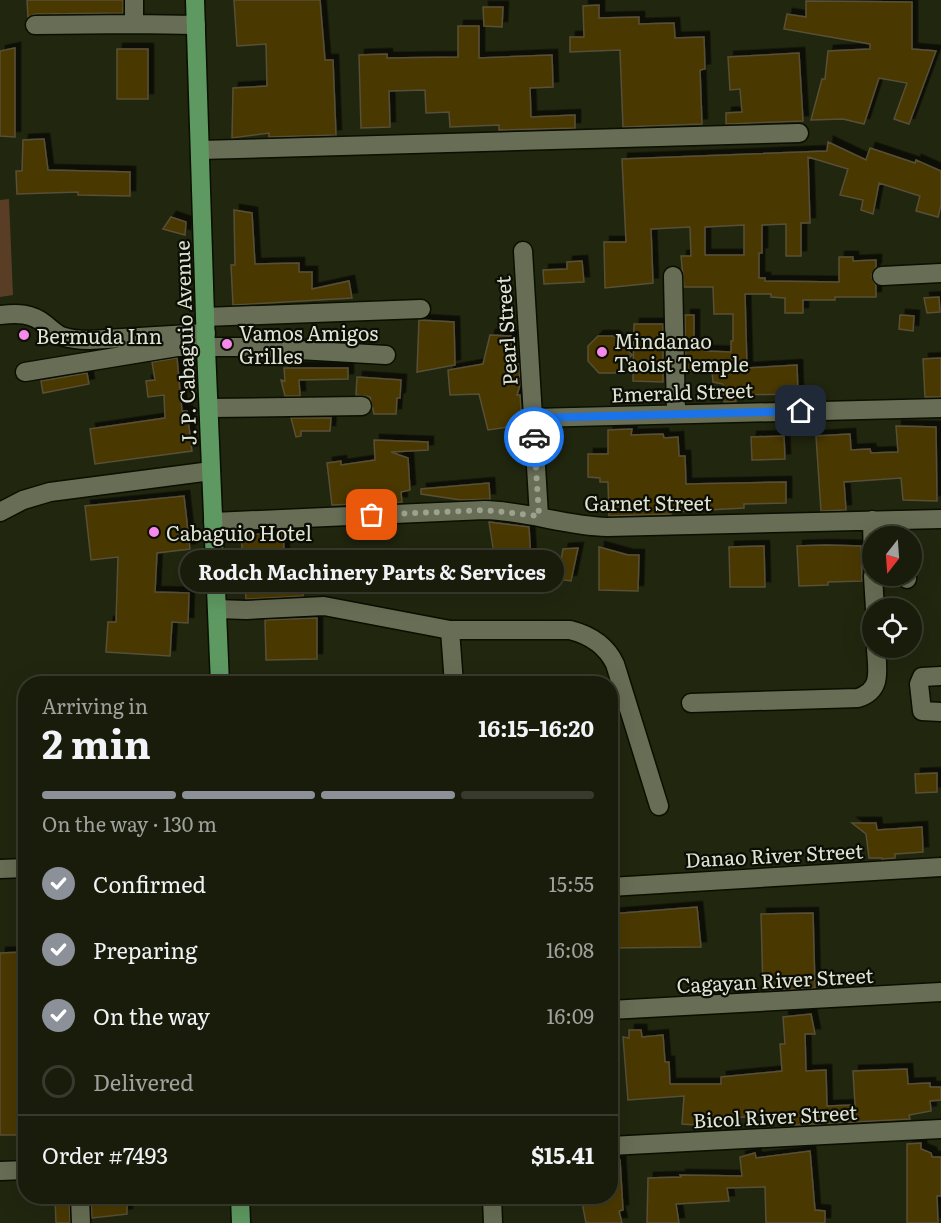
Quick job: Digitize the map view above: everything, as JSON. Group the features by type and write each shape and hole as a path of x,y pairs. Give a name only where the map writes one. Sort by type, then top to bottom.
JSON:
{"main road":[{"name":"J. P. Cabaguio Avenue","path":"195,0 220,676"},
{"path":"240,1204 241,1223"}],"street":[{"path":"134,0 134,24"},
{"path":"35,25 196,25"},
{"path":"200,150 799,134"},
{"name":"Pearl Street","path":"522,252 539,516"},
{"path":"882,276 941,273"},
{"path":"673,276 676,414"},
{"path":"0,315 26,314 36,318 59,335 89,340 206,332 421,309"},
{"path":"26,372 177,347 206,332 247,347 386,356"},
{"path":"209,408 362,406"},
{"name":"Emerald Street","path":"533,418 941,408"},
{"path":"0,512 23,500 50,492 211,471"},
{"name":"Garnet Street","path":"213,522 485,510 539,516 586,526 607,527 872,520 895,526"},
{"name":"Garnet Street","path":"911,526 941,519"},
{"path":"872,520 872,526"},
{"path":"218,609 324,606 450,630 570,630 585,634 609,651 615,664 659,806"},
{"path":"450,630 453,676"},
{"path":"691,704 858,698 869,694 875,687 876,658"},
{"path":"941,676 922,677 918,684 922,711 941,712"},
{"name":"Danao River Street","path":"618,886 941,867"},
{"path":"0,869 18,868"},
{"name":"Cagayan River Street","path":"618,1010 941,992"},
{"name":"Bicol River Street","path":"618,1146 941,1129"},
{"path":"0,1171 18,1170"},
{"path":"80,1204 81,1223"},
{"path":"492,1204 493,1223"}],"shaded area":[{"path":"9,199 13,295 0,297 0,200"}],"building":[{"path":"27,0 123,0 123,13 35,14 28,17"},
{"path":"234,0 320,0 325,60 333,60 336,135 269,137 269,133 232,138 233,88 267,86 266,44 237,46"},
{"path":"806,1 912,2 912,49 936,51 909,124 894,119 907,83 879,78 864,124 843,119 811,120 822,79 825,79 828,51 870,49 870,44 784,29 787,14 806,17"},
{"path":"599,5 599,18 639,17 639,24 674,23 675,38 704,37 705,69 700,70 702,124 623,127 620,50 570,52 570,37 584,37 583,6"},
{"path":"483,7 503,7 502,27 484,26"},
{"path":"458,26 479,26 479,58 552,55 553,87 530,88 531,117 575,115 575,128 499,130 499,125 450,127 449,112 426,113 425,90 389,91 390,127 361,128 359,55 387,54 387,58 458,57"},
{"path":"15,48 15,137 0,136 0,51"},
{"path":"117,49 148,49 148,99 117,99"},
{"path":"799,53 803,121 726,124 726,113 742,112 740,89 730,90 728,57"},
{"path":"44,139 48,170 130,172 130,196 78,195 78,192 17,194 16,171 22,171 23,140"},
{"path":"828,142 866,160 870,148 915,163 916,160 941,171 941,205 938,217 916,211 920,196 879,183 873,214 861,210 863,200 840,195 848,169 808,157 810,223 801,223 801,256 786,256 786,224 762,225 759,278 765,278 765,281 839,282 839,257 853,257 853,261 876,260 876,267 871,276 876,286 876,297 803,300 803,313 785,313 785,298 771,297 771,294 745,294 747,368 797,365 798,394 735,395 736,402 724,402 723,384 713,382 712,372 686,371 685,315 694,315 694,349 731,352 731,341 733,341 733,314 714,314 713,287 684,287 681,256 691,256 690,227 651,229 653,283 605,288 604,242 626,242 622,159 827,151","holes":["744,225 744,255 705,255 705,227"]},
{"path":"234,210 252,213 255,264 299,263 299,272 312,272 312,289 349,281 352,298 233,305 231,265 235,265"},
{"path":"171,217 186,222 185,235 163,229"},
{"path":"582,261 584,282 544,284 543,270 567,269 567,262"},
{"path":"939,297 940,312 927,313 924,298"},
{"path":"900,315 914,316 913,331 899,329"},
{"path":"419,320 454,322 455,365 417,372"},
{"path":"634,324 663,324 663,382 633,381"},
{"path":"490,335 512,336 509,364 519,364 520,385 517,395 520,395 522,425 488,430 479,394 450,395 448,370 483,364"},
{"path":"598,336 614,336 632,355 615,373 599,373 588,361 588,346"},
{"path":"177,358 182,411 187,411 192,451 95,464 90,429 165,418 164,395 148,397 146,381 155,380 152,362"},
{"path":"941,358 941,397 925,397 923,359"},
{"path":"284,368 348,368 348,379 299,380 300,396 285,396 281,380 285,381"},
{"path":"87,373 89,384 43,393 41,381"},
{"path":"357,377 401,380 396,414 374,414 370,397 356,395"},
{"path":"291,418 331,418 330,431 301,431 301,436 296,437"},
{"path":"896,426 936,427 937,501 903,500 901,478 844,482 846,510 821,511 816,436 850,434 851,450 870,449 871,453 898,452"},
{"path":"632,429 631,435 663,434 664,438 678,437 679,456 685,456 686,484 786,482 786,503 744,504 744,508 671,512 671,514 609,516 608,482 600,482 600,478 588,477 588,454 608,454 608,430"},
{"path":"784,436 785,459 752,460 751,437"},
{"path":"374,440 428,442 428,450 391,452 408,458 410,490 401,492 402,502 332,505 327,463 341,461 341,465 375,460"},
{"path":"489,483 490,499 461,500 421,494 421,489"},
{"path":"184,496 190,549 157,553 155,592 189,593 188,623 172,622 170,656 106,652 108,622 116,622 118,557 91,560 85,506"},
{"path":"489,522 529,527 531,561 495,560"},
{"path":"283,533 285,568 302,567 303,596 246,599 241,535"},
{"path":"764,546 765,587 730,587 729,547"},
{"path":"797,546 861,546 862,581 799,586"},
{"path":"599,547 628,555 639,555 638,591 599,590"},
{"path":"578,548 571,581 558,579 563,549"},
{"path":"317,618 317,659 266,660 265,620"},
{"path":"937,773 937,792 916,793 915,774"},
{"path":"852,823 876,823 877,830 922,827 923,852 895,854 895,858 869,858 866,834"},
{"path":"697,907 701,947 618,948 618,913"},
{"path":"813,913 815,988 763,990 761,914"},
{"path":"18,952 18,1135 0,1135 0,953"},
{"path":"811,1014 815,1034 805,1034 806,1071 826,1070 827,1106 855,1105 853,1071 907,1069 908,1084 930,1083 930,1087 941,1087 941,1100 930,1101 931,1111 909,1115 910,1119 795,1125 794,1119 787,1119 787,1113 723,1119 725,1127 682,1124 684,1096 628,1100 623,1037 629,1038 629,1030 641,1030 642,1037 663,1035 665,1062 669,1062 670,1084 721,1084 721,1077 782,1071 780,1044 785,1044 783,1017"},
{"path":"921,1143 921,1149 931,1153 932,1157 941,1157 941,1196 937,1196 938,1223 907,1223 907,1144"},
{"path":"810,1151 815,1210 825,1211 825,1223 766,1223 765,1187 727,1188 729,1201 676,1204 679,1223 647,1223 648,1178 681,1177 680,1175 742,1176 740,1157 755,1153 756,1158"},
{"path":"618,1160 620,1160 623,1210 619,1211 622,1223 586,1223 582,1204 618,1204"},
{"path":"55,1204 69,1204 70,1223 56,1223"},
{"path":"91,1204 127,1204 127,1214 92,1218"}],"way so far":[{"path":"372,515 503,510 539,516 534,437"}],"place":[{"name":"Bermuda Inn","path":"24,335"},
{"name":"Vamos Amigos Grilles","path":"227,344"},
{"name":"Mindanao Taoist Temple","path":"602,352"},
{"name":"Rodch Machinery Parts & Services","path":"372,515"},
{"name":"Cabaguio Hotel","path":"154,532"}],"route":[{"path":"534,437 533,418 801,411"}]}
